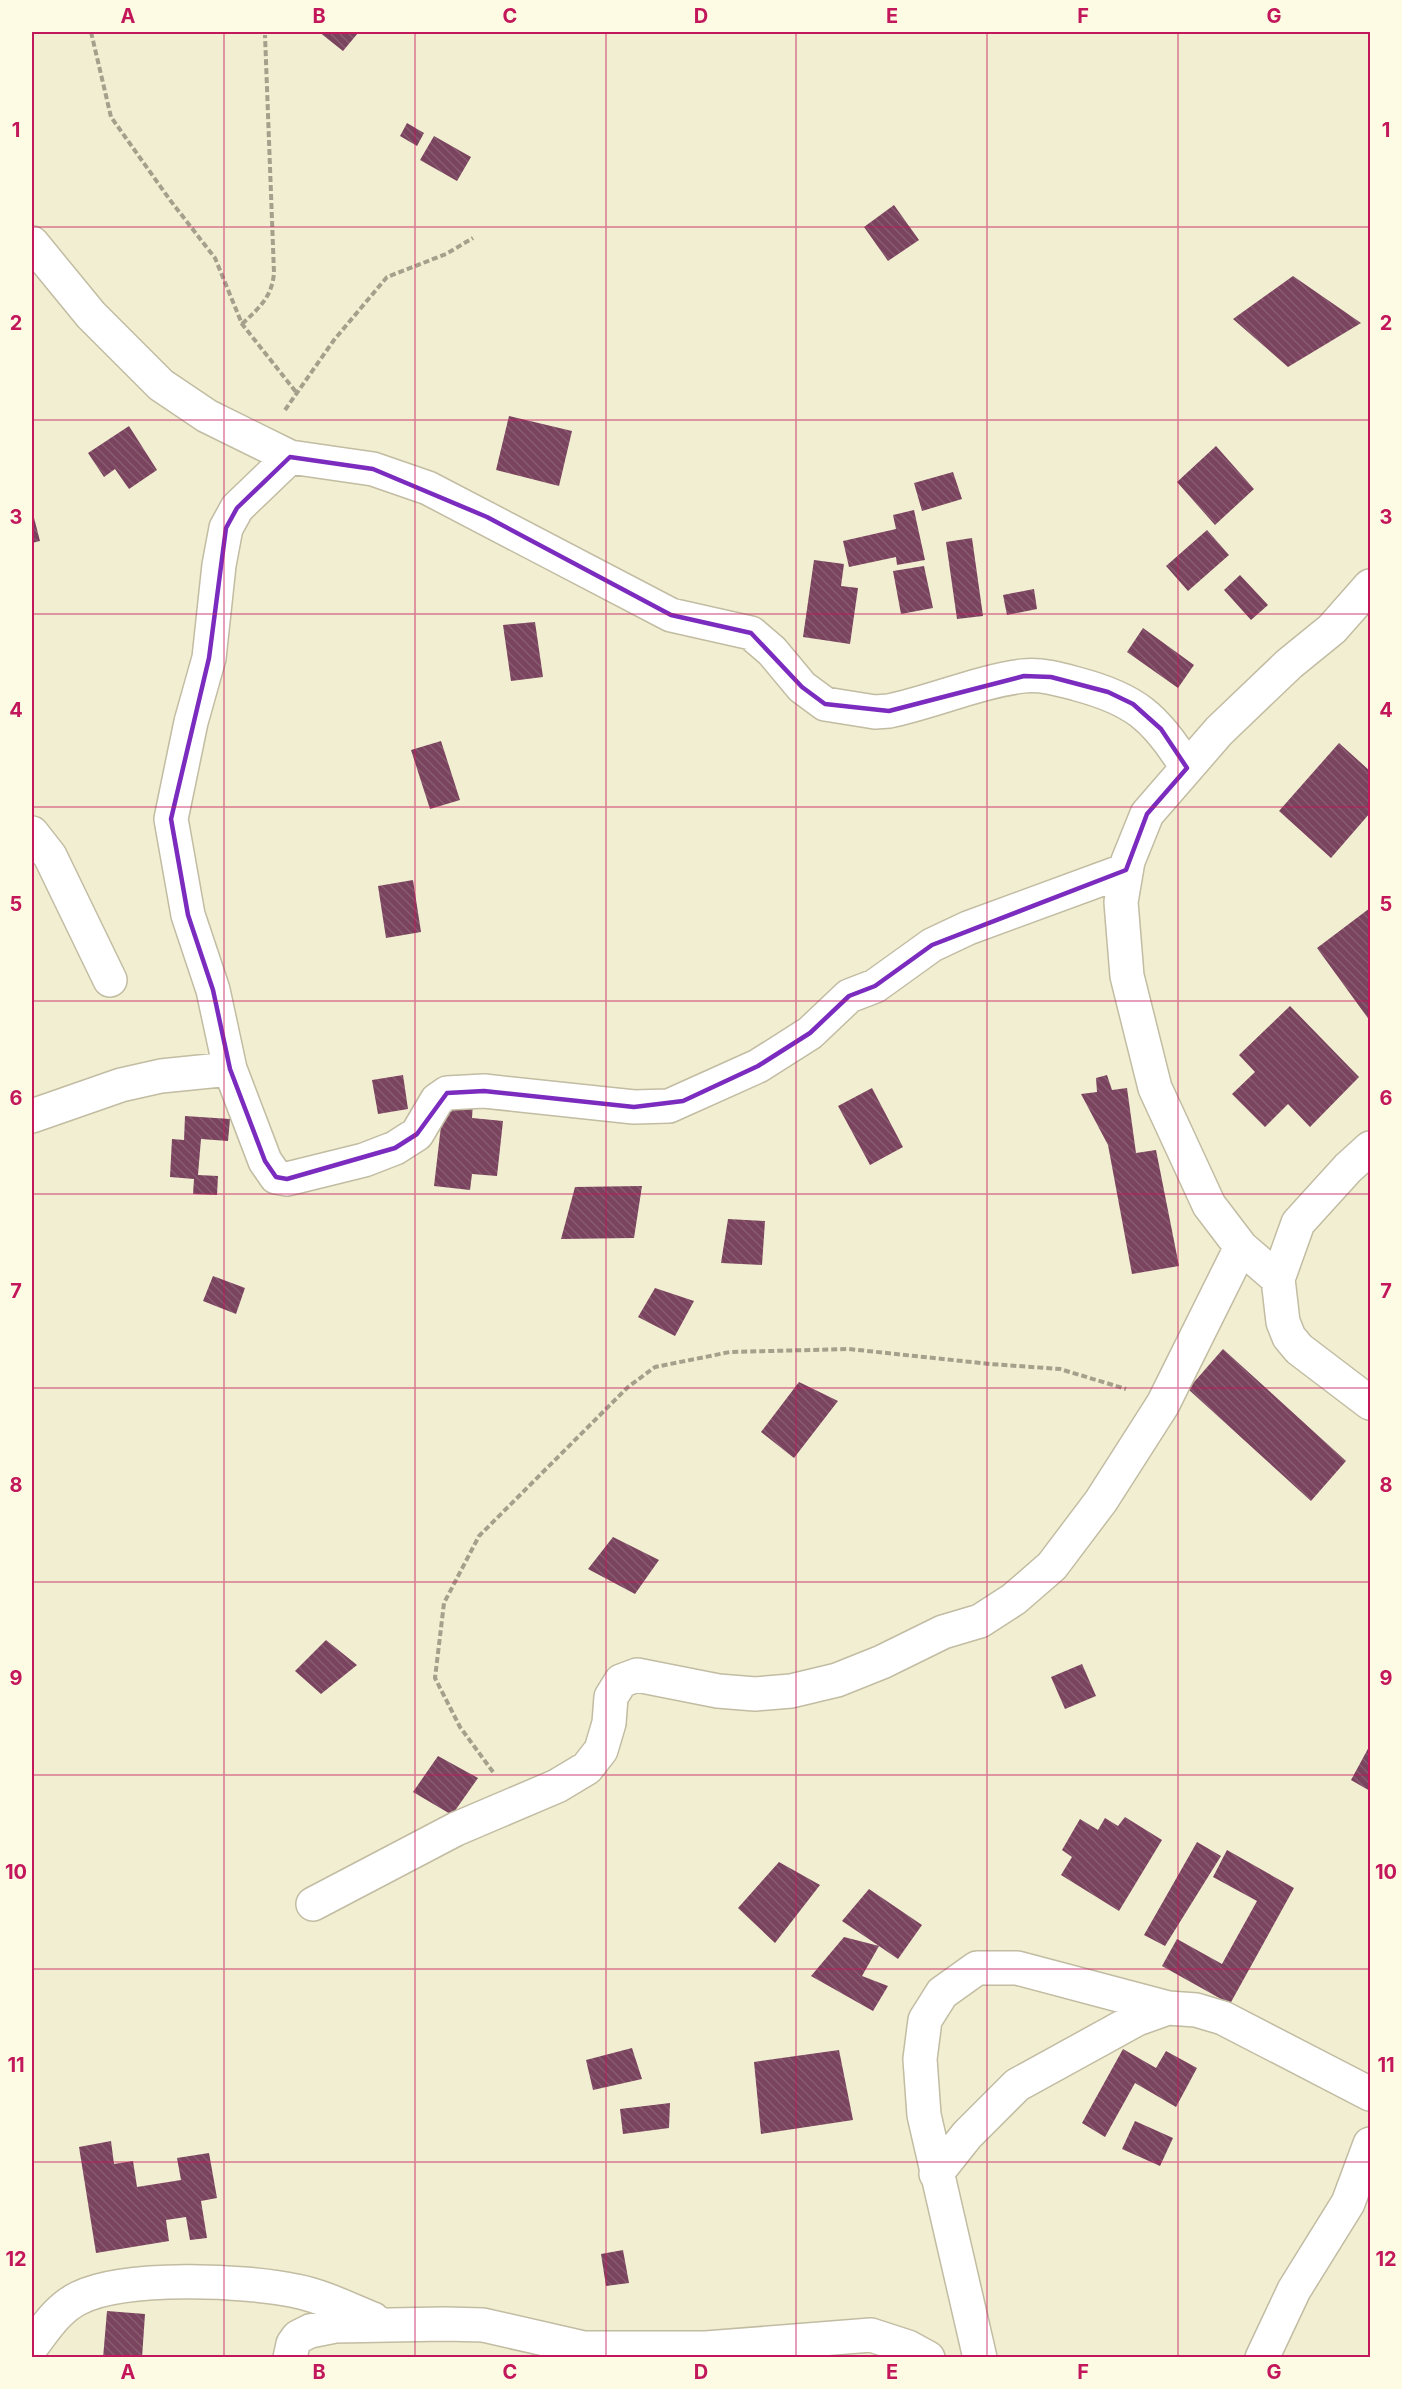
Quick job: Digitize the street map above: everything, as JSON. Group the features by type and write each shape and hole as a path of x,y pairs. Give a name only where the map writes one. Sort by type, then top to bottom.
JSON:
{"street":[{"path":"32,243 91,315 161,384 207,416 277,450 373,469 428,488 671,615 751,633 772,651 802,687 825,704 875,712 889,711 1004,680 1024,676 1051,677 1108,692 1133,704 1161,729 1187,768"},
{"path":"277,450 226,528 219,565 209,658 191,722 171,819 188,915 213,990 230,1069 265,1161 270,1171 281,1179 364,1160 395,1148 417,1134 440,1097 447,1093 484,1091 623,1107 669,1106 758,1066 810,1034 849,996 875,986 932,945 968,928 1126,870"},
{"path":"1278,1279 1241,1247 1209,1205 1155,1088 1127,976 1122,902 1126,870 1147,814 1219,731 1289,664 1332,628 1371,586"},
{"path":"32,832 50,856 110,980"},
{"path":"32,1116 121,1085 161,1076 230,1069"},
{"path":"1371,1148 1348,1168 1298,1223 1278,1279 1283,1323 1289,1337 1299,1349 1371,1402"},
{"path":"313,1904 456,1829 557,1786 587,1768 601,1750 609,1723 611,1697 621,1681 637,1676 718,1691 755,1694 791,1691 837,1680 882,1662 943,1632 980,1621 1014,1599 1052,1566 1101,1501 1163,1404 1241,1247"},
{"path":"980,2358 924,2115 920,2059 925,2020 942,1992 977,1968 1017,1968 1168,2008 1196,2010 1223,2018 1371,2094"},
{"path":"936,2174 967,2135 1017,2085 1137,2019 1168,2008"},
{"path":"1262,2358 1294,2290 1348,2203 1371,2144"},
{"path":"32,2346 66,2306 80,2297 123,2285 199,2282 297,2291 388,2325"},
{"path":"290,2358 298,2337 310,2331 335,2326 388,2325 483,2325 596,2349 706,2348 871,2335 908,2347 928,2358"}],"path":[{"path":"91,32 111,117 215,258 242,324 296,392"},
{"path":"242,324 266,301 272,291 274,273 265,35"},
{"path":"277,450 296,392 334,340 387,277 446,254 473,238"},
{"path":"516,1804 460,1727 435,1678 444,1603 479,1536 527,1485 628,1387 655,1367 730,1352 849,1349 1060,1369 1114,1384 1163,1404"}],"highlighted area":[{"path":"290,457 373,469 487,517 671,615 751,633 802,687 825,704 889,711 1024,676 1051,677 1108,692 1133,704 1161,729 1187,768 1147,814 1126,870 932,945 875,986 849,996 810,1033 758,1066 683,1101 634,1107 484,1091 447,1093 417,1134 395,1148 287,1179 276,1177 265,1161 230,1069 213,990 188,915 171,819 209,658 226,528 237,508"}],"building":[{"path":"319,32 356,32 358,33 343,51"},
{"path":"407,123 424,133 417,146 400,136"},
{"path":"434,136 471,157 457,181 420,160"},
{"path":"894,205 919,240 888,261 864,227"},
{"path":"1293,276 1361,323 1288,367 1233,319"},
{"path":"509,416 572,431 559,486 496,470"},
{"path":"129,426 157,470 129,489 115,469 104,477 88,453"},
{"path":"1216,446 1254,489 1215,525 1177,482"},
{"path":"953,472 962,499 922,511 914,483"},
{"path":"32,510 40,541 32,543"},
{"path":"914,510 925,560 897,565 896,557 849,567 843,541 896,529 893,515"},
{"path":"1207,530 1229,555 1188,591 1166,566"},
{"path":"972,538 983,616 957,619 946,542"},
{"path":"814,560 844,564 841,586 858,588 850,644 803,637"},
{"path":"924,566 933,608 901,614 893,571"},
{"path":"1240,575 1268,605 1251,620 1224,590"},
{"path":"1034,589 1037,609 1007,615 1003,595"},
{"path":"535,622 543,677 511,681 503,625"},
{"path":"1143,628 1194,665 1178,688 1127,652"},
{"path":"441,741 460,800 430,809 411,750"},
{"path":"1339,743 1370,771 1370,813 1331,858 1279,811"},
{"path":"413,880 421,932 386,938 378,886"},
{"path":"1370,908 1370,1021 1317,948"},
{"path":"1290,1006 1359,1077 1310,1127 1288,1104 1265,1127 1232,1094 1255,1072 1239,1055"},
{"path":"403,1075 408,1109 378,1114 372,1080"},
{"path":"1107,1075 1112,1090 1127,1088 1136,1153 1156,1150 1179,1266 1132,1274 1108,1145 1081,1094 1097,1092 1096,1078"},
{"path":"872,1088 903,1147 870,1165 838,1106"},
{"path":"444,1100 473,1103 472,1118 503,1121 497,1176 472,1174 470,1190 434,1186"},
{"path":"185,1116 230,1119 228,1141 201,1139 198,1175 218,1176 217,1195 193,1194 194,1179 170,1177 172,1139 184,1140"},
{"path":"642,1186 634,1238 561,1239 575,1187"},
{"path":"728,1219 765,1221 762,1265 721,1263"},
{"path":"213,1276 245,1288 236,1314 203,1301"},
{"path":"655,1288 694,1301 675,1336 638,1317"},
{"path":"1223,1349 1346,1461 1311,1501 1188,1389"},
{"path":"799,1382 838,1401 794,1458 761,1432"},
{"path":"613,1537 659,1560 635,1594 588,1569"},
{"path":"326,1640 357,1665 321,1694 295,1671"},
{"path":"1082,1664 1096,1696 1065,1709 1051,1677"},
{"path":"1370,1745 1370,1791 1351,1780"},
{"path":"438,1756 478,1778 452,1815 413,1792"},
{"path":"1125,1817 1162,1840 1119,1911 1061,1875 1072,1857 1062,1850 1080,1819 1098,1830 1105,1818 1118,1826"},
{"path":"1197,1842 1221,1856 1165,1946 1144,1935"},
{"path":"1227,1850 1294,1888 1230,2004 1162,1966 1177,1939 1222,1964 1257,1901 1213,1877"},
{"path":"779,1862 820,1885 775,1943 738,1908"},
{"path":"869,1889 922,1925 898,1959 842,1921"},
{"path":"844,1937 879,1946 862,1976 888,1986 873,2011 811,1976"},
{"path":"632,2048 642,2079 593,2090 586,2060"},
{"path":"1123,2049 1156,2068 1166,2051 1197,2068 1176,2107 1135,2083 1105,2137 1082,2123"},
{"path":"839,2050 853,2120 761,2134 754,2062"},
{"path":"670,2103 669,2128 623,2134 620,2109"},
{"path":"1135,2121 1173,2138 1160,2166 1122,2149"},
{"path":"111,2141 114,2164 133,2161 137,2187 181,2180 177,2158 209,2153 217,2198 201,2201 207,2238 190,2240 186,2217 166,2220 169,2241 96,2253 79,2147"},
{"path":"623,2250 629,2283 606,2286 601,2254"},
{"path":"107,2311 145,2314 142,2358 103,2358"}]}
